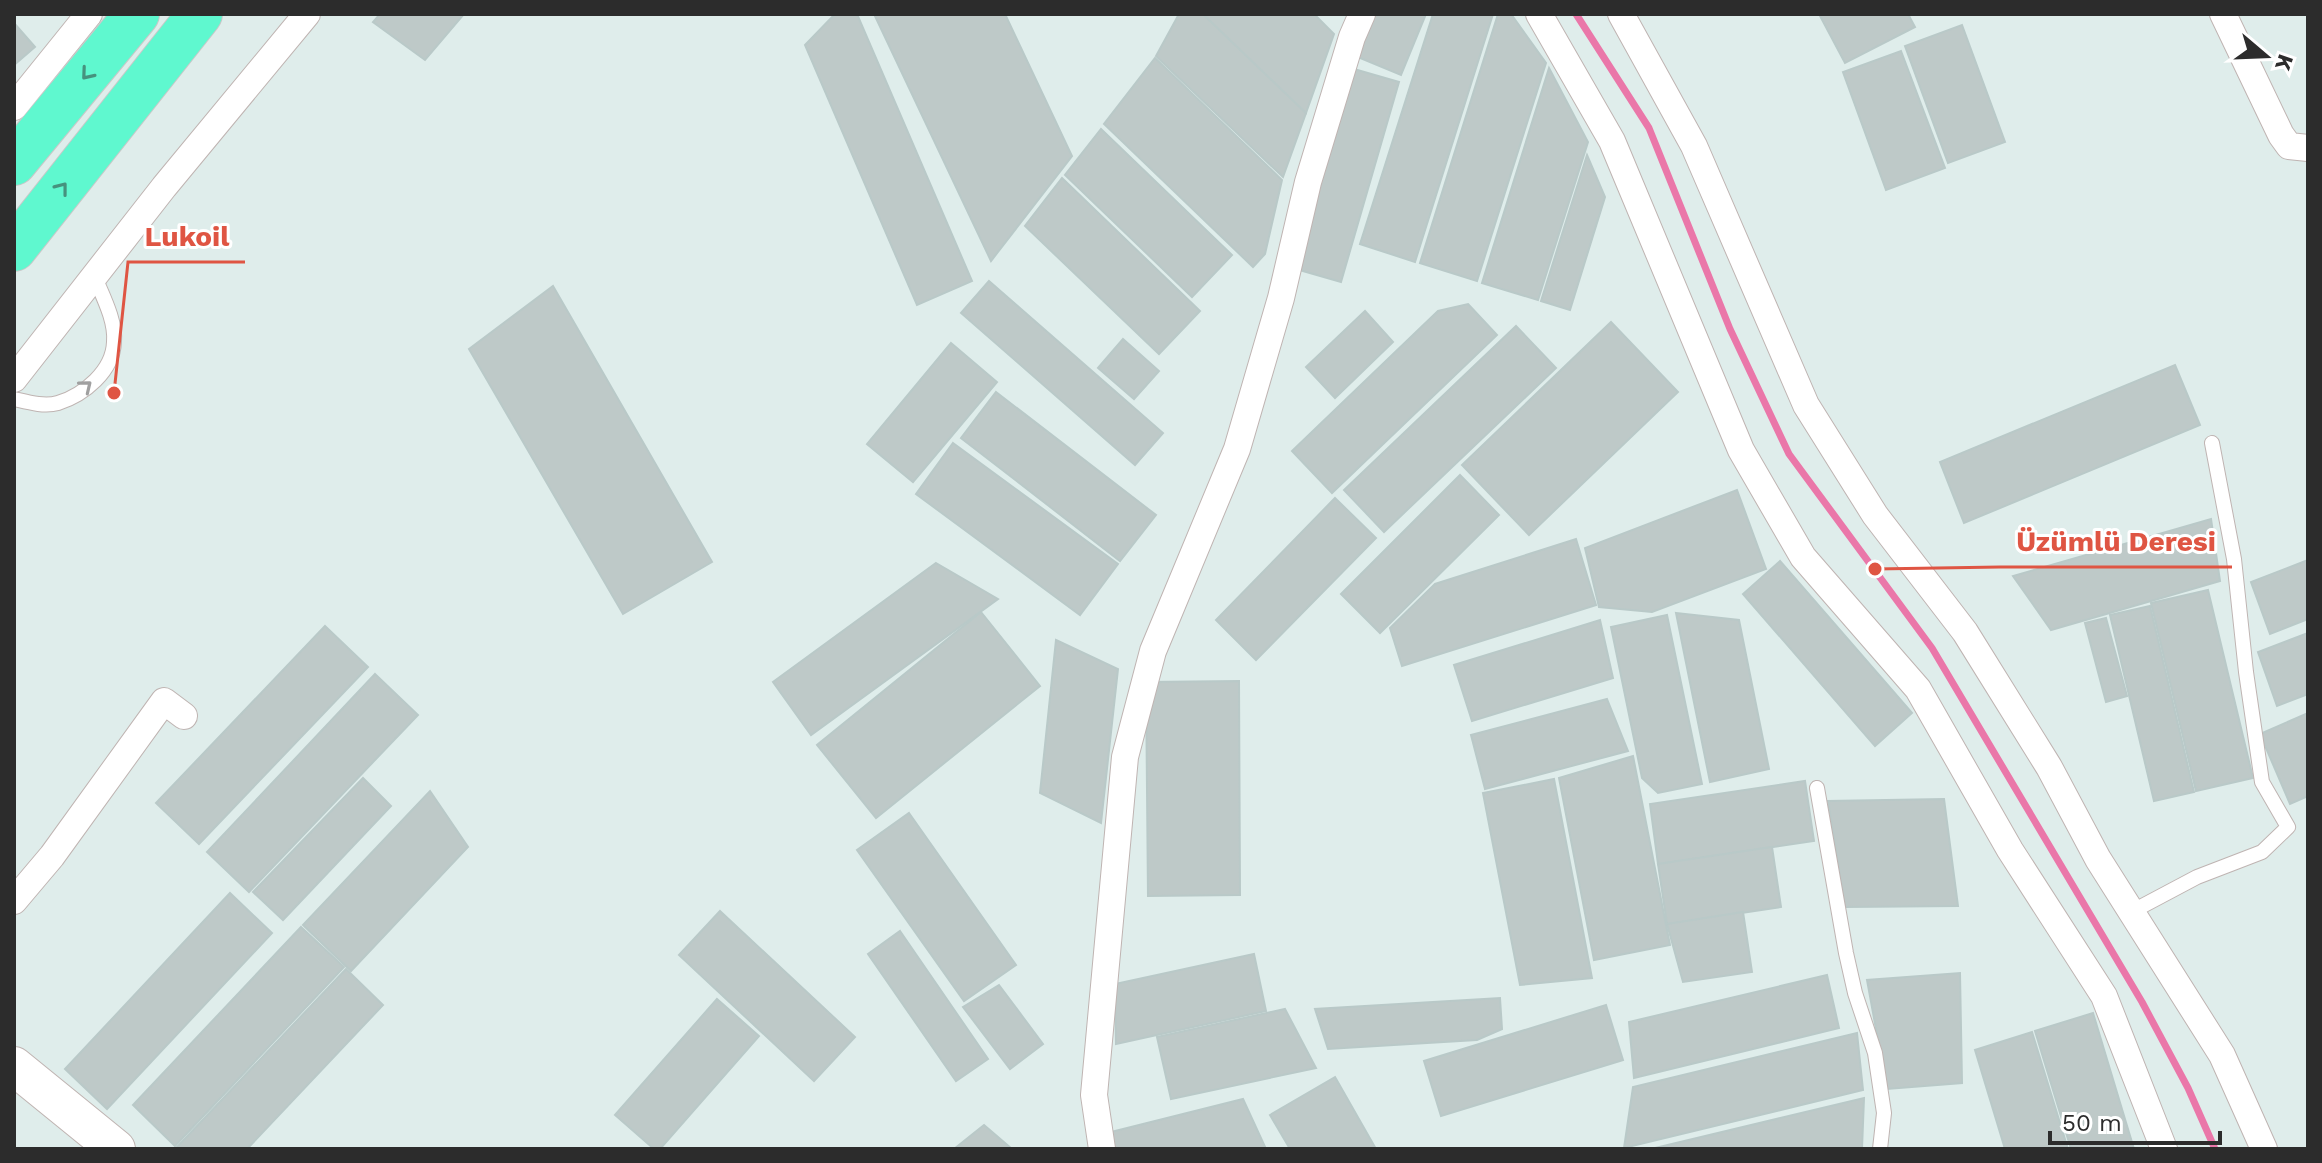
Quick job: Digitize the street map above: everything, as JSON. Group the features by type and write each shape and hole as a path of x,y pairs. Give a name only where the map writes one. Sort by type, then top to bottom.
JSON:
{"highway":[{"path":"14,163 137,14"},
{"path":"14,249 200,14"}],"street":[{"path":"14,107 89,14"},
{"path":"14,379 94,275 307,14"},
{"path":"1102,1149 1094,1095 1125,757 1153,651 1237,449 1281,298 1308,182 1352,37 1362,14"},
{"path":"1539,14 1612,141 1741,450 1803,557 1918,689 2010,850 2104,996 2164,1149"},
{"path":"1621,14 1694,146 1806,405 1875,515 1965,632 2049,767 2098,859 2222,1055 2264,1149"},
{"path":"2223,14 2281,135 2289,146 2308,148"},
{"path":"14,901 52,856 164,701 184,716"},
{"path":"14,1066 104,1145"}],"lane":[{"path":"14,399 33,404 56,404 86,390 106,366 114,342 109,313 94,275"},
{"path":"2131,912 2197,877 2262,852 2288,827 2262,782 2234,559 2212,443"},
{"path":"1817,788 1846,953 1855,993 1875,1053 1884,1113 1880,1149"}],"building":[{"path":"380,14 464,14 425,60 373,22"},
{"path":"835,14 857,14 972,281 917,305 805,45"},
{"path":"874,14 1005,14 1072,156 991,261"},
{"path":"1179,14 1203,14 1306,113 1283,177 1156,56"},
{"path":"1203,14 1314,14 1334,34 1306,113"},
{"path":"1365,14 1426,14 1401,75 1348,53"},
{"path":"1433,14 1493,14 1415,262 1360,244"},
{"path":"1498,14 1511,14 1546,63 1477,281 1420,263"},
{"path":"1819,14 1908,14 1915,27 1845,63"},
{"path":"14,23 35,47 14,65"},
{"path":"1962,25 2005,142 1948,163 1905,46"},
{"path":"1901,51 1945,168 1886,190 1843,72"},
{"path":"1155,58 1282,180 1265,254 1253,267 1104,124"},
{"path":"1347,67 1399,82 1341,282 1289,267"},
{"path":"1549,68 1588,142 1538,300 1482,283"},
{"path":"1101,129 1232,255 1192,297 1065,175"},
{"path":"1587,155 1605,197 1570,310 1541,301"},
{"path":"1062,178 1200,311 1159,354 1025,226"},
{"path":"989,281 1163,433 1135,465 961,313"},
{"path":"553,286 712,562 623,614 469,349"},
{"path":"1468,304 1497,335 1332,493 1292,451 1438,311"},
{"path":"1365,311 1393,342 1335,398 1306,367"},
{"path":"1611,322 1678,392 1529,535 1462,465"},
{"path":"1516,326 1556,368 1384,532 1344,490"},
{"path":"1123,339 1159,371 1134,399 1098,368"},
{"path":"951,343 997,382 913,482 867,444"},
{"path":"2175,365 2200,425 1964,523 1940,462"},
{"path":"996,392 1156,515 1120,561 961,438"},
{"path":"953,443 1118,564 1080,615 916,494"},
{"path":"1460,475 1499,515 1380,633 1341,594"},
{"path":"1737,490 1766,569 1652,612 1599,607 1585,548"},
{"path":"1335,498 1376,538 1256,660 1216,620"},
{"path":"2211,519 2220,581 2051,630 2013,576"},
{"path":"1576,539 1596,605 1402,666 1390,628 1435,584"},
{"path":"2308,560 2308,619 2270,634 2251,582"},
{"path":"1780,561 1912,713 1875,746 1743,594"},
{"path":"936,563 998,599 811,735 773,682"},
{"path":"2208,590 2253,778 2196,791 2151,603"},
{"path":"2150,606 2194,792 2154,801 2110,615"},
{"path":"981,612 1040,686 876,818 817,745"},
{"path":"1676,613 1739,620 1769,769 1710,782"},
{"path":"1667,615 1702,784 1658,793 1642,778 1611,627"},
{"path":"2106,618 2127,696 2106,702 2085,623"},
{"path":"1600,620 1613,678 1472,721 1454,665"},
{"path":"325,626 368,667 199,844 156,803"},
{"path":"2308,633 2308,694 2277,706 2258,652"},
{"path":"1056,640 1118,669 1101,823 1040,793"},
{"path":"375,674 418,715 249,892 207,852"},
{"path":"1239,681 1240,895 1148,896 1146,682"},
{"path":"1607,699 1628,751 1485,789 1471,735"},
{"path":"2308,713 2308,796 2290,804 2260,734"},
{"path":"1633,756 1670,945 1594,960 1559,778"},
{"path":"363,778 391,806 283,920 253,892"},
{"path":"1554,779 1592,978 1520,985 1483,793"},
{"path":"1805,781 1814,841 1658,864 1650,804"},
{"path":"430,791 468,847 351,971 303,925"},
{"path":"1944,799 1958,906 1845,907 1828,801"},
{"path":"909,813 1016,965 964,1001 857,850"},
{"path":"1772,847 1781,907 1667,924 1658,864"},
{"path":"230,893 272,933 107,1109 65,1069"},
{"path":"720,911 855,1037 814,1081 679,955"},
{"path":"1743,912 1752,972 1683,982 1667,924"},
{"path":"301,927 344,967 175,1146 133,1105"},
{"path":"900,931 988,1059 956,1081 868,954"},
{"path":"1254,954 1266,1011 1116,1044 1115,984"},
{"path":"346,969 383,1005 247,1149 179,1149 177,1147"},
{"path":"1960,973 1962,1083 1887,1089 1867,980"},
{"path":"1827,975 1839,1028 1634,1078 1629,1022"},
{"path":"999,985 1043,1044 1010,1069 963,1007"},
{"path":"1500,998 1502,1029 1477,1040 1328,1049 1315,1009"},
{"path":"717,999 759,1036 660,1149 654,1149 615,1115"},
{"path":"1606,1005 1623,1060 1441,1116 1424,1061"},
{"path":"1285,1009 1316,1068 1171,1099 1157,1037"},
{"path":"2093,1013 2134,1149 2071,1149 2035,1031"},
{"path":"2032,1032 2068,1149 2005,1149 1975,1050"},
{"path":"1857,1033 1863,1090 1624,1148 1633,1087"},
{"path":"1335,1077 1376,1149 1290,1149 1270,1115"},
{"path":"1864,1098 1862,1149 1651,1149"},
{"path":"1243,1099 1266,1149 1114,1149 1111,1132"},
{"path":"984,1125 1012,1149 954,1149"}],"waterway":[{"path":"1576,14 1649,128 1730,329 1789,454 1932,648 2142,1002 2188,1088 2215,1149"}],"place":[{"name":"Lukoil","path":"114,393"},
{"name":"Üzümlü Deresi","path":"1875,569"}]}
